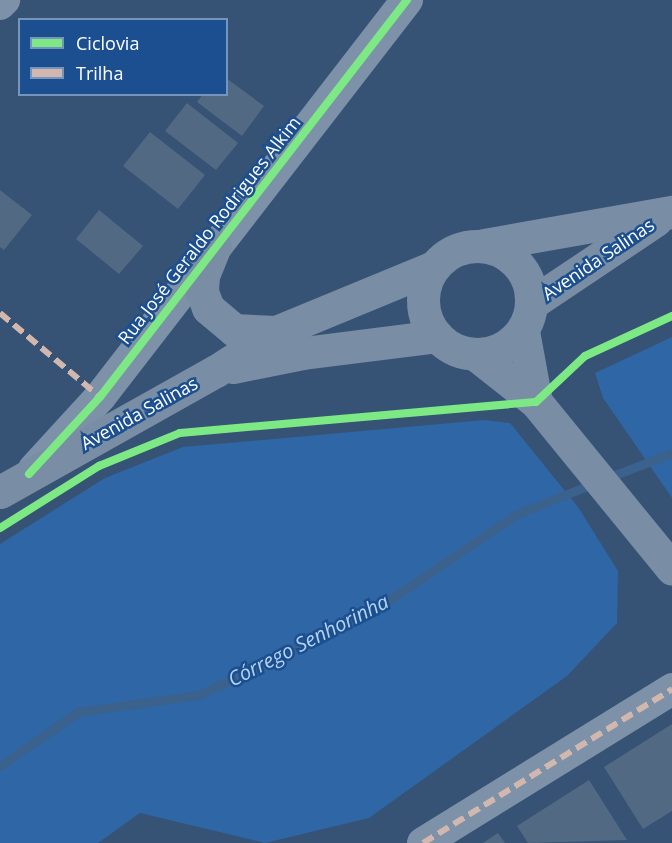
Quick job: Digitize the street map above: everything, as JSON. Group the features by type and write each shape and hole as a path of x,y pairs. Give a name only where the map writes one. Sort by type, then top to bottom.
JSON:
{"street":[{"path":"0,4 3,0"},
{"name":"Rua José Geraldo Rodrigues Alkim","path":"29,474 100,397 407,0"},
{"name":"Avenida Salinas","path":"484,245 668,213"},
{"name":"Avenida Salinas","path":"527,317 668,213"},
{"path":"536,402 524,271 500,250 484,245 456,249 434,267 423,302 437,336 448,345 475,354 536,402 672,570"},
{"path":"215,246 203,276 202,292 208,308 234,330 276,332"},
{"name":"Avenida Salinas","path":"0,492 216,371 276,332 434,267"},
{"path":"475,354 493,352 527,317"},
{"name":"Avenida Salinas","path":"216,371 303,353 437,336"},
{"path":"423,843 672,688"}],"shaded area":[{"path":"672,337 672,498 603,398 595,373"},
{"path":"484,420 510,423 578,507 618,571 617,623 567,676 369,818 265,843 140,813 98,843 0,843 0,544 105,478 183,447"}],"building":[{"path":"228,79 264,106 242,136 197,102 202,96 228,96"},
{"path":"187,103 238,143 216,170 165,131"},
{"path":"150,132 205,175 178,209 123,166"},
{"path":"0,190 32,215 4,250 0,247"},
{"path":"99,210 143,246 119,274 76,239"},
{"path":"672,724 672,811 643,829 604,767"},
{"path":"589,780 627,840 528,843 517,826"},
{"path":"498,833 505,843 483,843"}],"waterway":[{"name":"Córrego Senhorinha","path":"607,478 672,453"},
{"name":"Córrego Senhorinha","path":"0,766 78,712 199,695 370,613 517,514 595,483"}],"marked path":[{"path":"0,313 100,397"},
{"path":"423,843 672,689"}],"cycle path":[{"path":"29,474 100,397 407,0"},
{"path":"0,528 99,466 180,433 536,402 585,356 672,316"}]}
